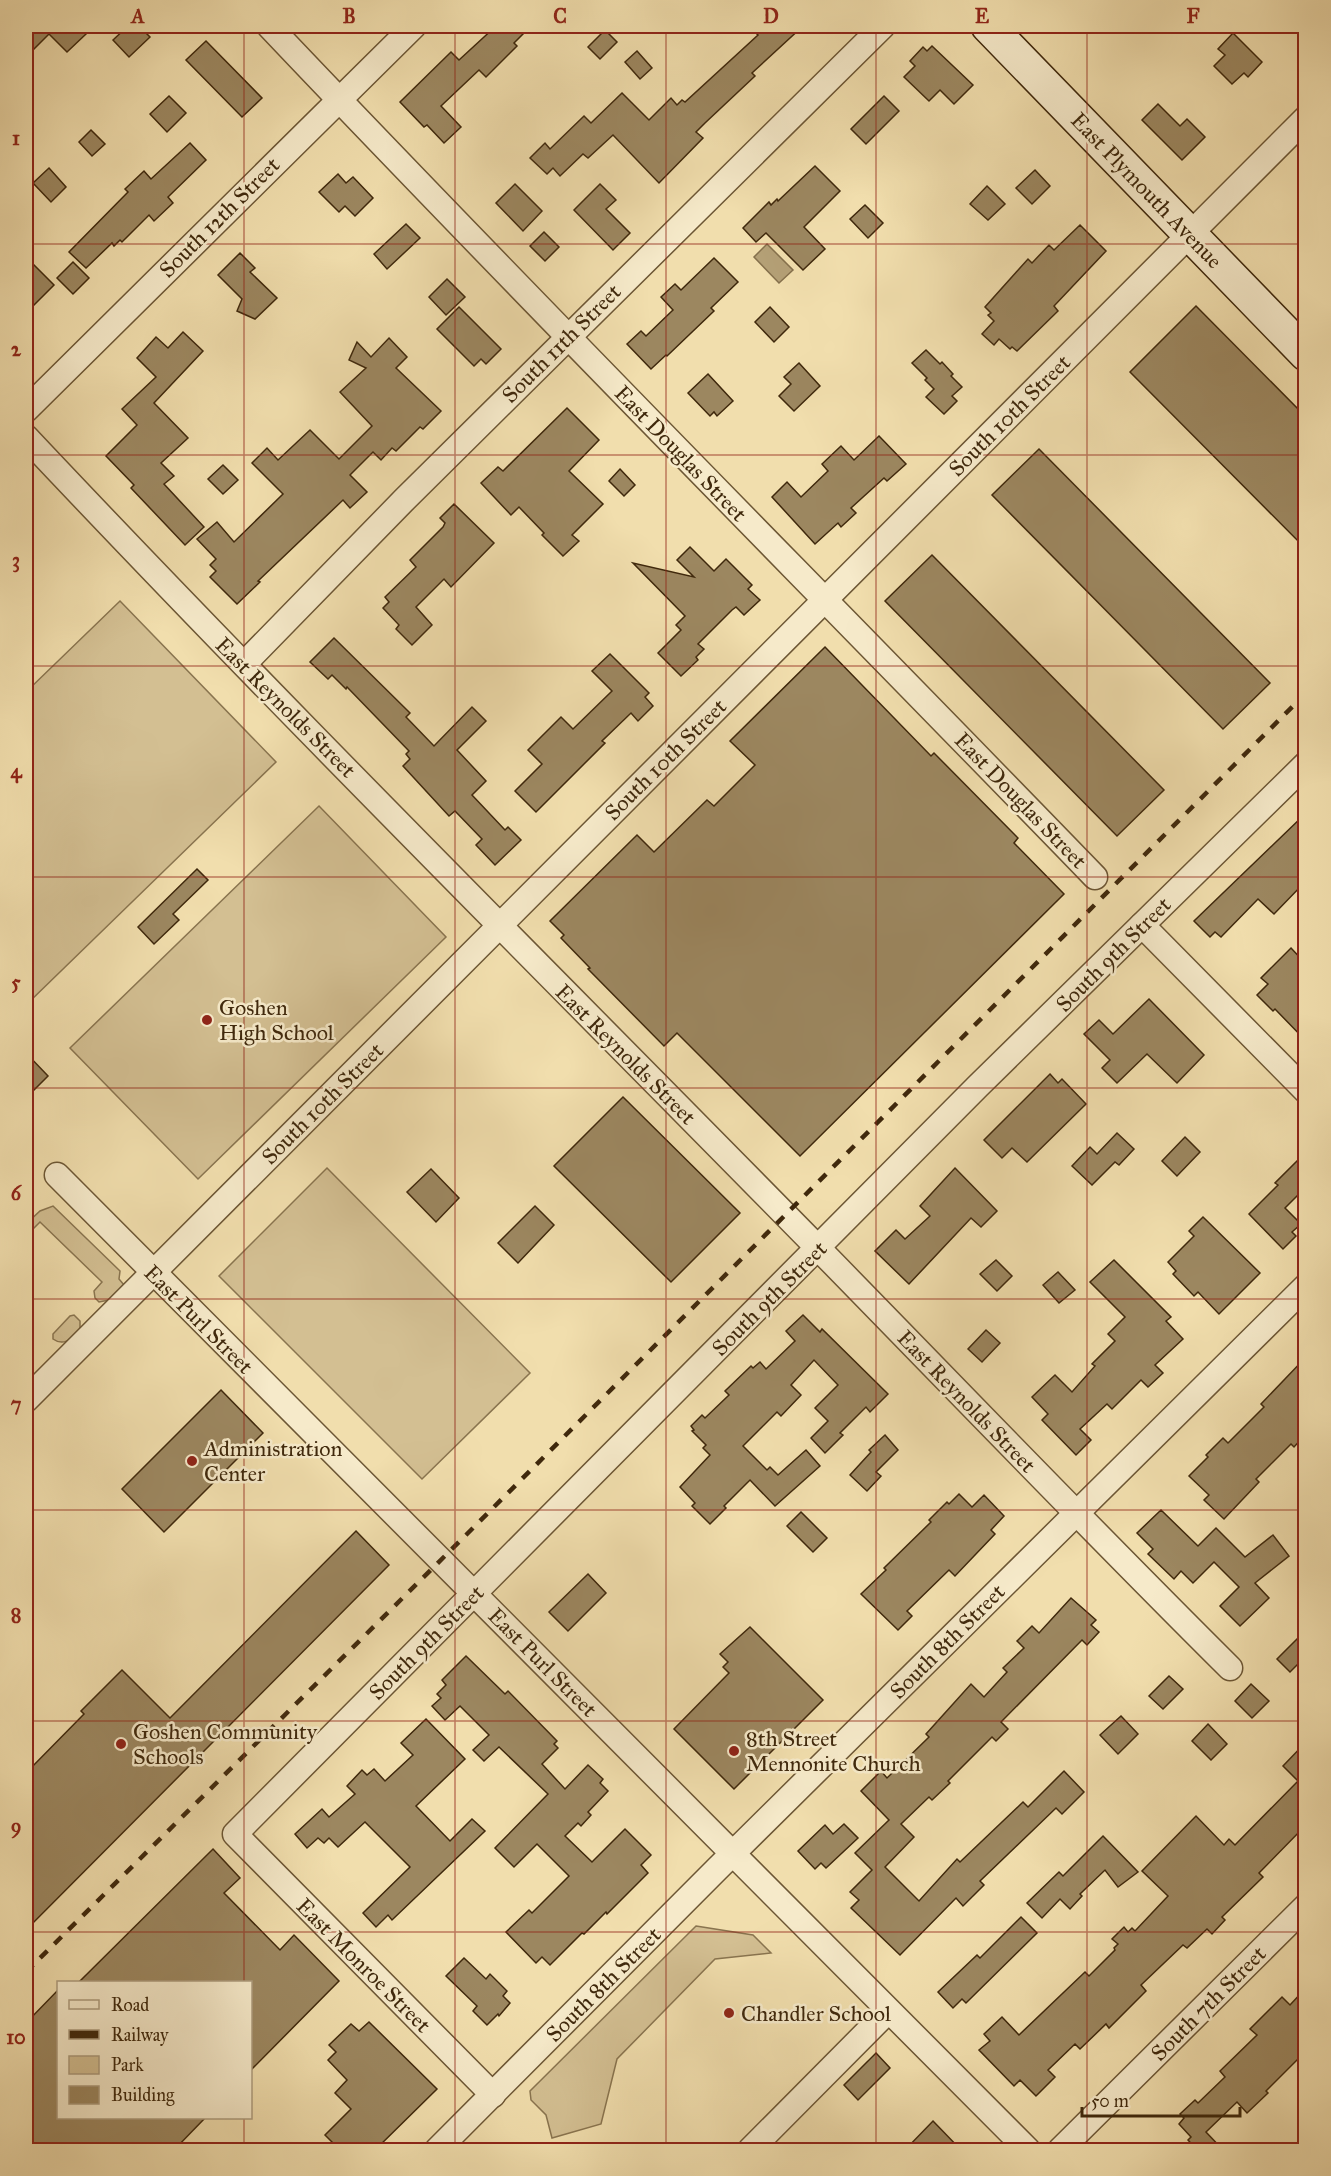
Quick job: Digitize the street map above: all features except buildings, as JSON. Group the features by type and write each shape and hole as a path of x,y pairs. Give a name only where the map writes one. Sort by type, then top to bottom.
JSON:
{"main road":[{"name":"East Plymouth Avenue","path":"988,26 1305,354"}],"street":[{"name":"East Douglas Street","path":"269,26 567,337 826,599 1095,877"},
{"name":"South 12th Street","path":"26,410 414,26"},
{"name":"South 11th Street","path":"244,664 567,337 882,26"},
{"name":"South 10th Street","path":"26,1400 1305,118"},
{"name":"East Reynolds Street","path":"26,437 499,925 1230,1668"},
{"name":"South 9th Street","path":"235,1834 818,1248 1305,764"},
{"path":"1142,925 1305,1090"},
{"name":"East Purl Street","path":"57,1175 1028,2151"},
{"name":"South 8th Street","path":"437,2151 732,1854 1305,1286"},
{"name":"East Monroe Street","path":"235,1834 493,2095"},
{"name":"South 7th Street","path":"1060,2151 1305,1906"},
{"path":"750,2151 888,2011"}],"green space":[{"path":"120,601 276,762 26,1005 26,692"},
{"path":"319,806 446,937 198,1179 70,1048"},
{"path":"327,1168 530,1373 422,1479 219,1276"},
{"path":"53,1206 120,1271 119,1279 124,1285 109,1300 99,1302 95,1298 94,1291 102,1282 40,1222 32,1230 26,1230 26,1224 40,1211"},
{"path":"74,1315 80,1321 80,1330 64,1342 53,1339 53,1334 70,1316"},
{"path":"696,1926 753,1935 771,1953 715,1959 617,2059 601,2124 552,2138 546,2115 531,2100 530,2091"}],"shaded area":[{"path":"767,244 793,270 779,283 754,257"}],"railway":[{"path":"26,1972 466,1535 1306,693"}],"place":[{"name":"Goshen High School","path":"207,1020"},
{"name":"Administration Center","path":"192,1461"},
{"name":"Goshen Community Schools","path":"121,1744"},
{"name":"8th Street Mennonite Church","path":"734,1751"},
{"name":"Chandler School","path":"729,2013"}]}
